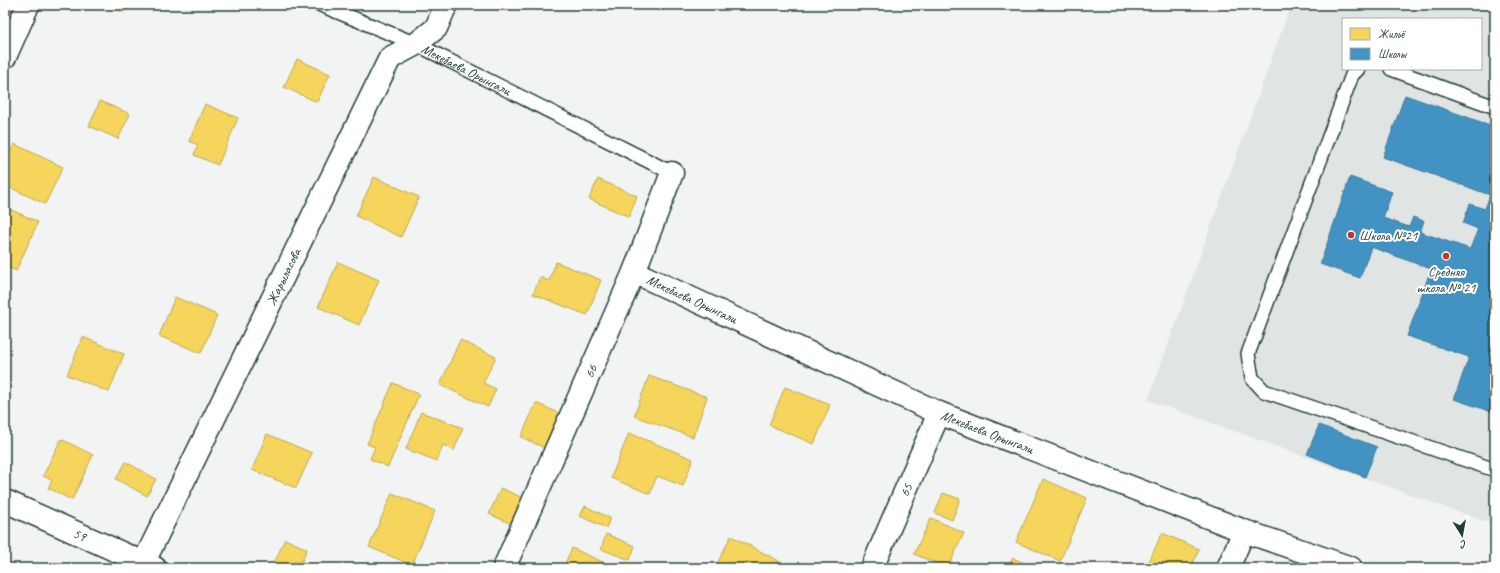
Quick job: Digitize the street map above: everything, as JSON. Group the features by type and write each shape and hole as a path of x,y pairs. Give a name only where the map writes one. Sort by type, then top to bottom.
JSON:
{"street":[{"path":"5,57 28,5"},
{"name":"Жарыласова","path":"146,566 390,58 416,44 436,28 446,5"},
{"name":"66","path":"504,568 634,272 672,173"},
{"name":"Мекебаева Орынгали","path":"634,272 939,413 1244,531 1351,568"},
{"name":"65","path":"872,568 939,413"},
{"name":"59","path":"5,501 146,566"},
{"path":"1228,568 1244,531"}],"lane":[{"name":"Мекебаева Орынгали","path":"321,5 416,44 672,173"},
{"path":"1357,70 1352,75 1248,354 1252,378 1264,390 1495,470"},
{"path":"1394,70 1495,107"}],"shaded area":[{"name":"Школа №21","path":"1291,5 1495,5 1495,525 1148,400"}],"building: Жильё":[{"path":"108,5 127,5 124,12"},
{"path":"297,59 330,74 317,102 284,87"},
{"path":"100,101 130,114 118,139 89,126"},
{"path":"205,104 238,118 218,165 194,155 198,145 189,141"},
{"path":"14,144 63,167 45,204 5,185 5,162"},
{"path":"374,177 419,197 401,237 356,216"},
{"path":"598,179 637,196 629,217 589,199"},
{"path":"5,207 38,222 16,271 5,266"},
{"path":"338,262 379,280 359,325 318,307"},
{"path":"556,262 601,280 587,315 533,294 540,277 549,281"},
{"path":"175,297 217,315 201,353 159,336"},
{"path":"83,337 124,354 109,392 67,375"},
{"path":"460,340 496,357 483,383 496,389 488,407 440,385"},
{"path":"649,376 707,397 693,437 634,416"},
{"path":"393,383 419,394 388,467 370,459 375,447 367,444"},
{"path":"785,387 830,405 814,444 769,425"},
{"path":"536,403 563,415 547,449 521,437"},
{"path":"421,412 463,428 454,450 443,445 437,461 406,449"},
{"path":"629,433 693,459 683,486 657,476 650,494 611,478"},
{"path":"267,434 312,453 296,488 252,470"},
{"path":"61,439 93,455 72,500 48,488 52,480 43,476"},
{"path":"126,462 156,479 147,496 116,479"},
{"path":"1043,479 1087,498 1060,561 1016,542"},
{"path":"501,488 525,499 514,525 489,514"},
{"path":"392,493 435,511 412,565 369,547"},
{"path":"943,493 960,499 952,520 935,513"},
{"path":"585,506 610,518 606,528 580,516"},
{"path":"931,518 964,533 948,568 914,554"},
{"path":"1162,533 1199,549 1191,568 1146,568"},
{"path":"606,534 635,546 630,560 601,549"},
{"path":"731,536 779,561 775,568 715,568"},
{"path":"285,539 307,549 299,568 272,568"},
{"path":"572,548 616,568 563,568"},
{"path":"1013,558 1036,568 1008,568"}],"building: Школы":[{"name":"Средняя школа № 21","path":"1405,95 1495,127 1495,413 1454,399 1469,357 1407,336 1431,269 1371,247 1360,278 1320,264 1350,177 1392,192 1383,218 1409,227 1413,217 1424,221 1420,232 1470,249 1478,229 1463,223 1470,204 1485,209 1490,195 1383,157"},
{"path":"1319,425 1377,447 1365,477 1307,454"}],"place":[{"name":"Школа №21","path":"1351,235"},
{"name":"Средняя школа № 21","path":"1446,256"}]}
